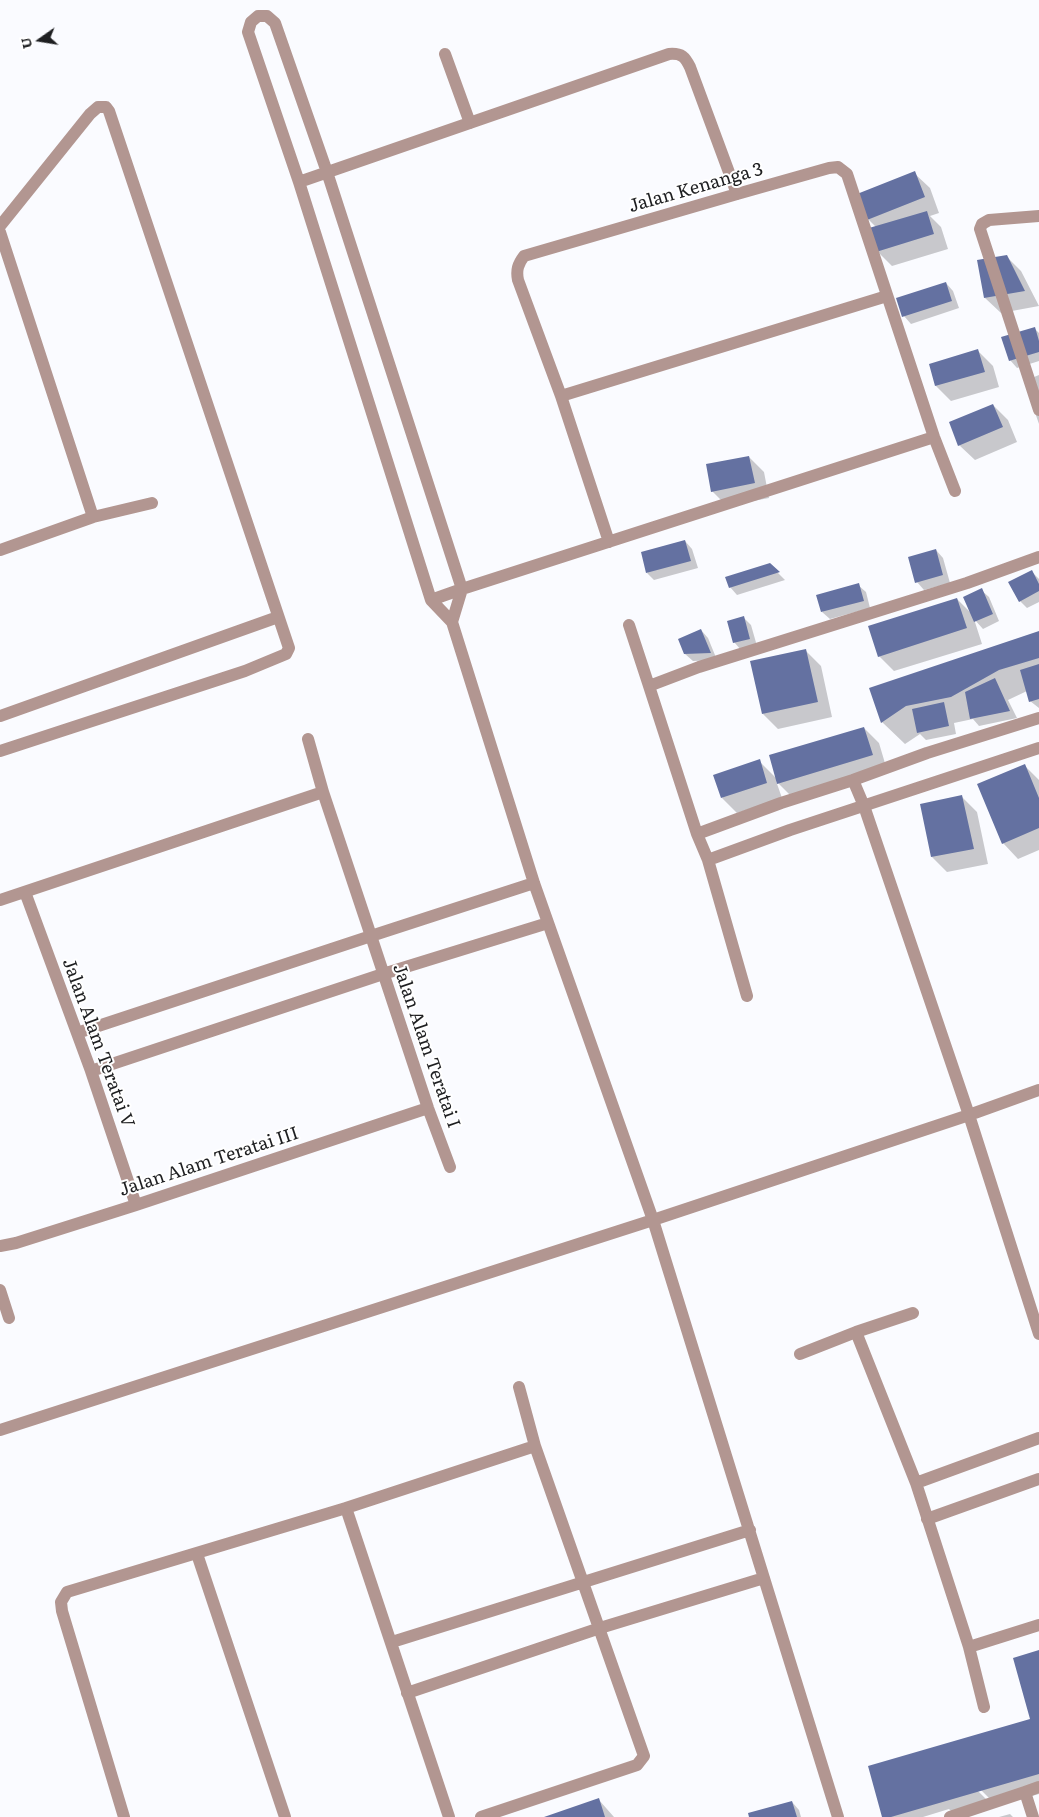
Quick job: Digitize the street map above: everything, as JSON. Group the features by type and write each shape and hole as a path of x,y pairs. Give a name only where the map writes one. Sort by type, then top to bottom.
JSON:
{"street":[{"path":"452,622 462,589 327,172 275,23 267,16 258,16 251,22 248,32 299,182 430,600 452,622 534,883 653,1220 838,1817"},
{"path":"299,182 669,54 678,53 684,56 690,67 737,194"},
{"path":"445,54 470,123"},
{"path":"0,226 90,114 98,108 106,107 112,120 289,648 286,654 245,671 0,751"},
{"name":"Jalan Kenanga 3","path":"609,542 561,396 518,280 516,272 519,262 524,256 829,168 838,167 847,174 934,436 955,491"},
{"path":"1039,216 989,220 982,224 980,229 1039,410"},
{"path":"0,232 93,516"},
{"path":"561,396 887,296"},
{"path":"430,600 934,436"},
{"path":"0,550 93,516 152,502"},
{"path":"650,686 699,667 966,583 1039,557"},
{"path":"0,716 278,617"},
{"path":"629,625 708,860 748,996"},
{"path":"698,834 781,803 853,780 927,753 1039,718"},
{"name":"Jalan Alam Teratai I","path":"308,739 323,792 383,974 450,1167"},
{"path":"708,860 790,830 1039,748"},
{"path":"853,780 864,806 968,1115 1039,1334"},
{"path":"0,900 323,792"},
{"path":"76,1033 534,883"},
{"name":"Jalan Alam Teratai V","path":"25,892 91,1070 136,1206"},
{"path":"91,1070 383,974 548,923"},
{"path":"0,1430 653,1220 1039,1090"},
{"name":"Jalan Alam Teratai III","path":"0,1246 16,1243 136,1206 428,1108"},
{"path":"0,1290 9,1318"},
{"path":"800,1354 856,1332 913,1313"},
{"path":"856,1332 916,1483 969,1646 984,1707"},
{"path":"481,1817 637,1765 644,1756 535,1446 519,1387"},
{"path":"916,1483 1039,1438"},
{"path":"124,1817 62,1611 61,1602 67,1592 346,1508 535,1446"},
{"path":"927,1519 1039,1479"},
{"path":"346,1508 449,1817"},
{"path":"392,1642 750,1530"},
{"path":"197,1554 285,1817"},
{"path":"407,1693 600,1628 764,1578"},
{"path":"969,1646 1039,1625"},
{"path":"950,1817 1039,1787"},
{"path":"1025,1792 1033,1817"}],"building":[{"path":"915,171 925,197 867,220 857,194"},
{"path":"927,211 934,234 876,252 869,228"},
{"path":"1007,255 1025,291 984,298 977,260"},
{"path":"946,282 952,301 902,317 896,298"},
{"path":"1035,327 1039,341 1039,352 1009,361 1001,337"},
{"path":"978,349 985,372 935,386 929,364"},
{"path":"993,404 1003,427 958,446 949,422"},
{"path":"749,456 755,483 711,492 706,464"},
{"path":"685,540 691,561 646,573 641,552"},
{"path":"936,549 943,575 915,583 908,557"},
{"path":"770,563 780,572 729,588 725,577"},
{"path":"1032,570 1039,584 1039,591 1019,602 1008,582"},
{"path":"859,583 864,601 821,612 816,595"},
{"path":"982,588 993,614 974,622 963,597"},
{"path":"957,598 967,628 878,657 868,626"},
{"path":"744,616 750,639 733,643 727,621"},
{"path":"701,629 711,653 684,654 678,639"},
{"path":"1039,631 1039,658 999,670 951,697 906,706 881,723 869,688"},
{"path":"806,649 818,702 762,714 750,661"},
{"path":"1039,664 1039,699 1029,702 1020,670"},
{"path":"995,678 1010,711 970,719 965,692"},
{"path":"944,702 949,726 917,733 912,709"},
{"path":"864,727 873,755 777,784 769,755"},
{"path":"760,759 767,783 721,798 713,775"},
{"path":"1025,764 1039,798 1039,828 1002,844 977,784"},
{"path":"962,795 974,849 931,857 920,804"},
{"path":"1039,1650 1039,1774 891,1817 882,1817 868,1766 1030,1719 1013,1658"},
{"path":"599,1798 605,1817 544,1817"},
{"path":"792,1801 797,1817 749,1817 748,1813"}]}
